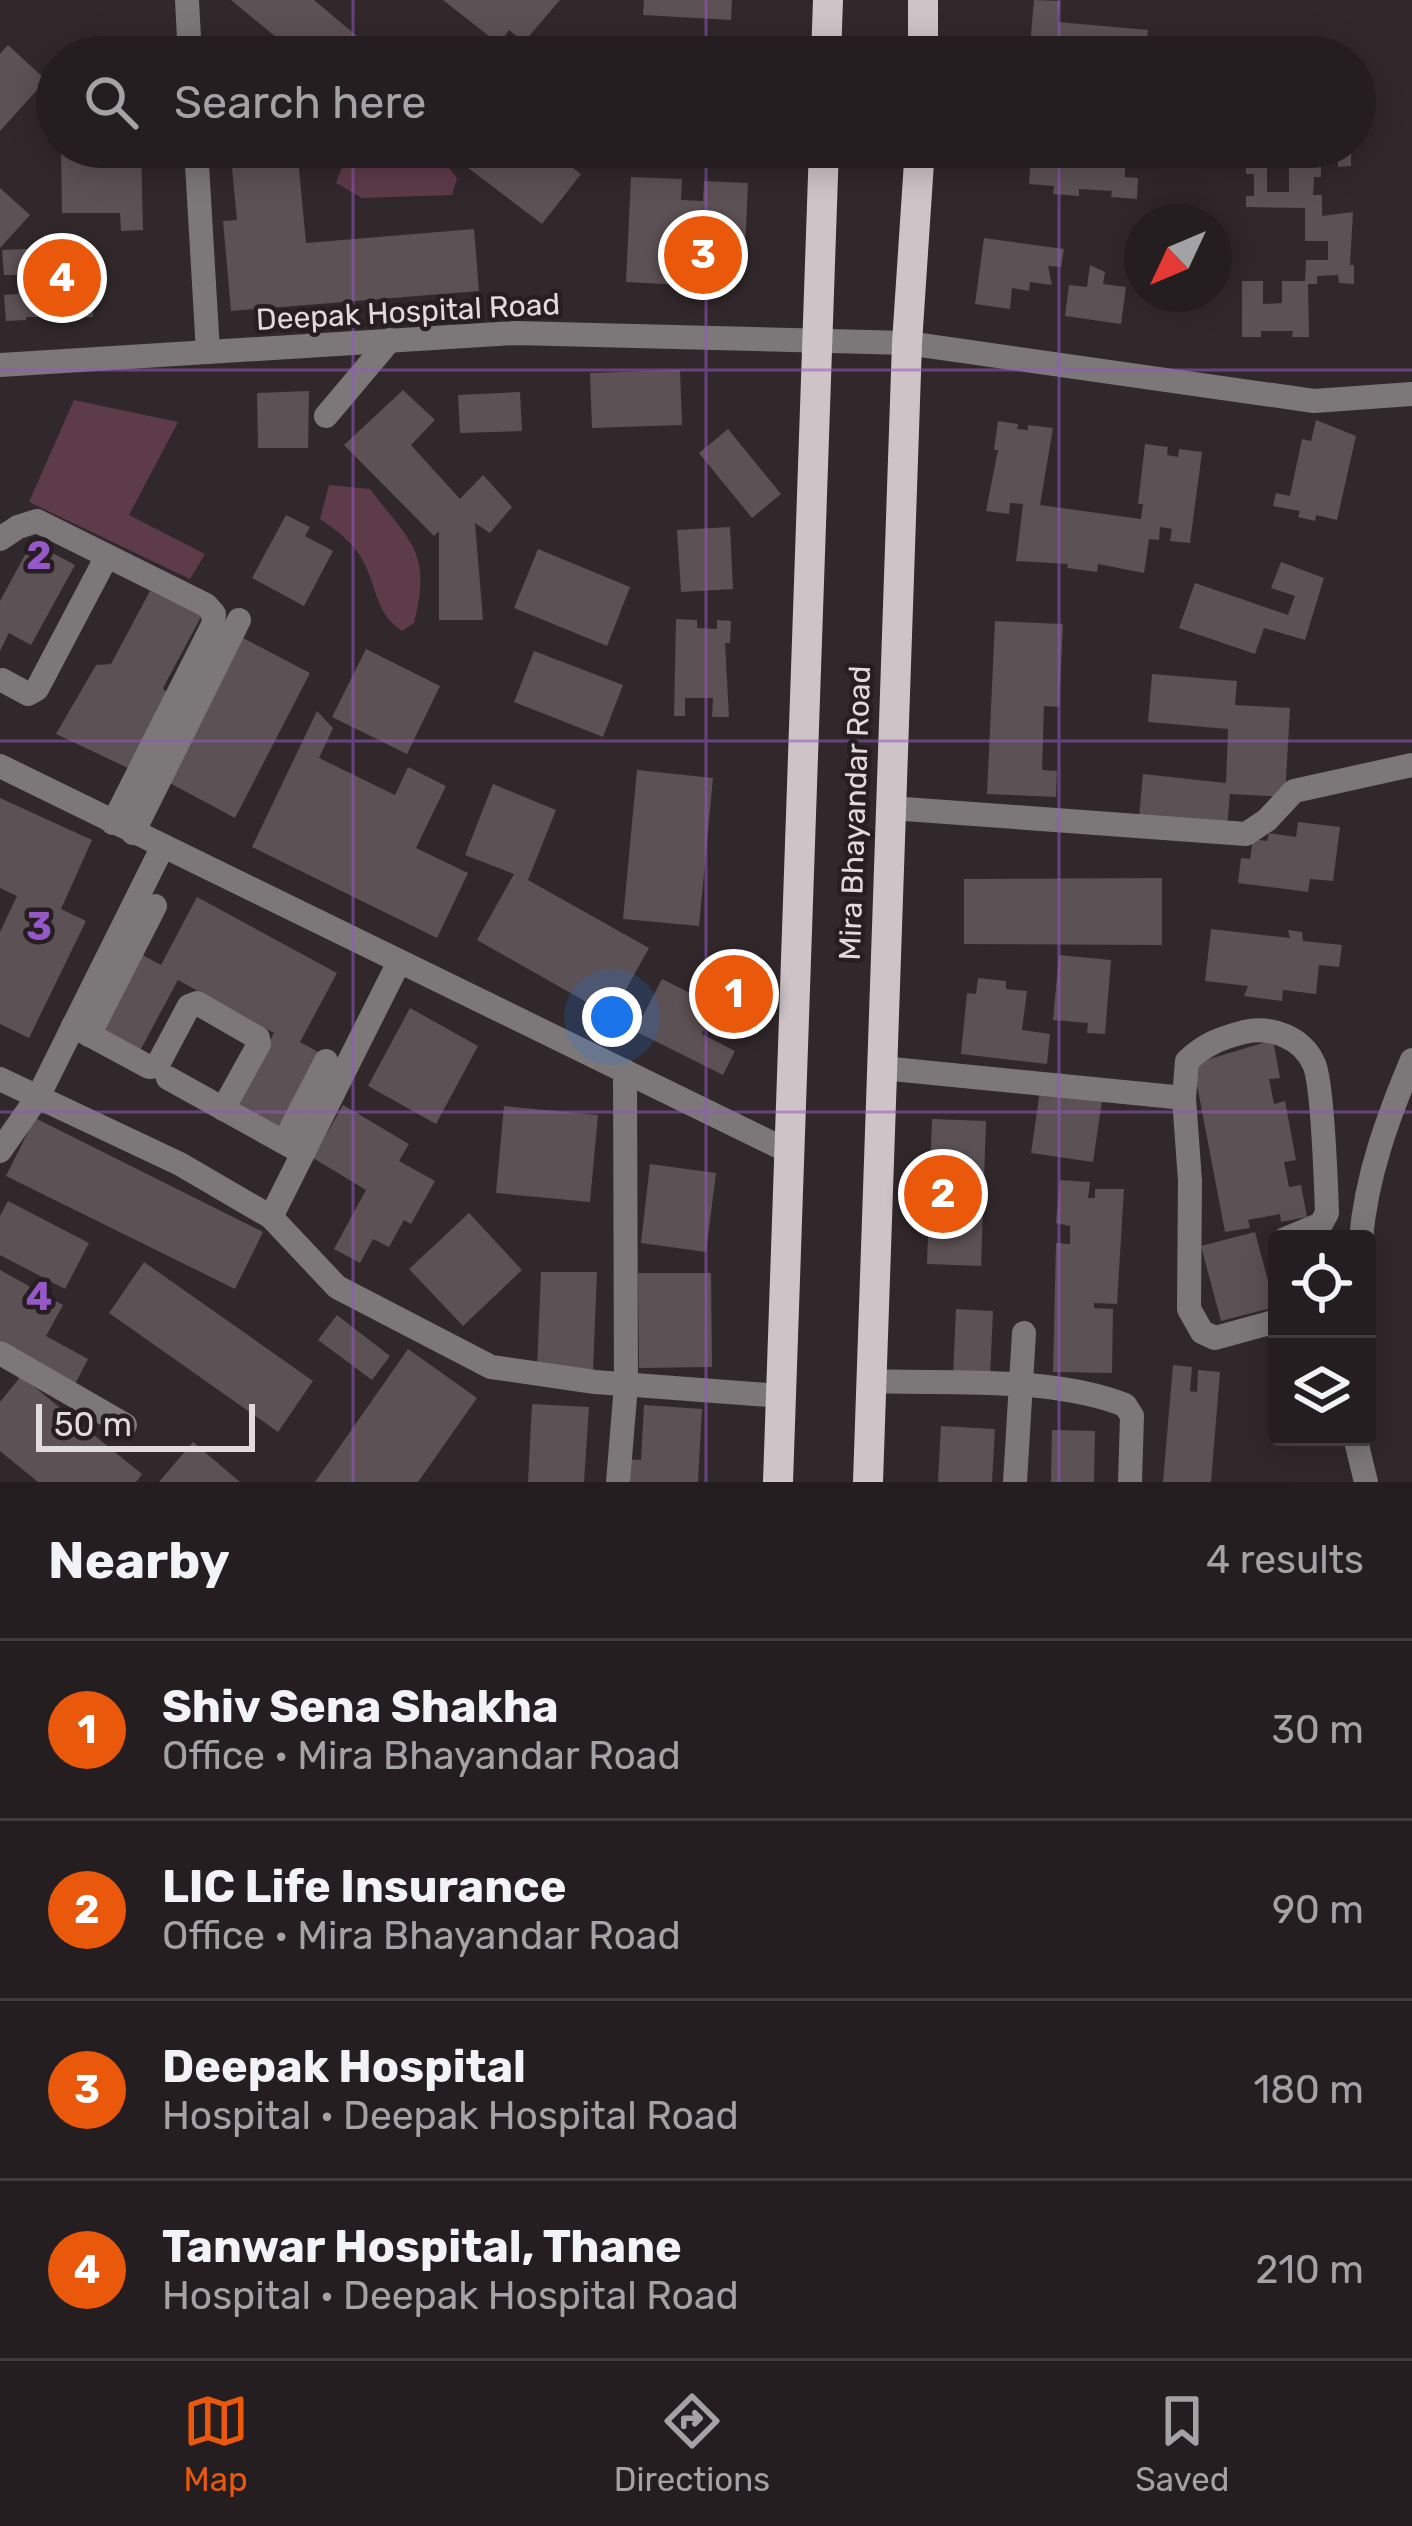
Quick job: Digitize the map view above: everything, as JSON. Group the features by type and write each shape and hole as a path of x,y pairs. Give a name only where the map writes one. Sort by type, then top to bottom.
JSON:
{"main road":[{"path":"827,36 828,0"},
{"path":"923,0 923,36"},
{"name":"Mira Bhayandar Road","path":"778,1482 823,168"},
{"name":"Mira Bhayandar Road","path":"868,1482 908,343 919,168"}],"street":[{"path":"185,3 188,36"},
{"path":"197,168 208,352"},
{"name":"Deepak Hospital Road","path":"0,365 515,333 908,343 1314,401 1412,394"},
{"path":"326,416 390,340"},
{"path":"0,538 37,521 206,604 214,614 213,626 123,828"},
{"path":"2,680 28,694 37,688 107,556"},
{"path":"123,828 239,620"},
{"path":"891,808 1246,834 1294,791 1412,765"},
{"path":"0,766 792,1154"},
{"path":"81,1030 163,846"},
{"path":"0,1150 81,1030 154,906"},
{"path":"294,1148 399,962"},
{"path":"81,1030 148,1067 157,1066 189,1006 197,1004 257,1038 259,1044 223,1109"},
{"path":"1268,1323 1215,1338 1202,1332 1189,1309 1187,1061 1213,1040 1262,1028 1300,1046 1315,1066 1327,1213 1321,1224 1307,1230"},
{"path":"1361,1230 1388,1118 1412,1060"},
{"path":"271,1217 326,1061"},
{"path":"882,1068 1184,1098"},
{"path":"618,1482 626,1385 625,1071"},
{"path":"168,1078 294,1148"},
{"path":"0,1079 180,1164 271,1217 338,1287 491,1367 626,1385 781,1396"},
{"path":"1015,1482 1024,1333"},
{"path":"0,1353 125,1425"},
{"path":"872,1381 1021,1386 1105,1397 1125,1405 1132,1416 1130,1482"},
{"path":"1357,1446 1366,1482"}],"shaded area":[{"path":"342,168 449,168 457,178 452,195 362,198 336,183"},
{"path":"74,400 178,422 129,515 205,554 190,579 29,502"},
{"path":"329,485 370,489 414,550 419,599 414,623 402,631 383,610 358,552 320,519"}],"building":[{"path":"231,0 314,0 357,36 275,36"},
{"path":"443,0 560,0 529,36 516,36 509,30 505,36 489,36"},
{"path":"644,0 732,0 731,20 643,15"},
{"path":"1034,0 1060,1 1058,22 1148,30 1147,36 1031,36"},
{"path":"8,45 36,71 36,91 0,131 0,54"},
{"path":"61,168 142,168 143,230 121,231 120,213 62,213"},
{"path":"232,168 299,168 306,243 474,229 479,291 231,311 223,221 237,220"},
{"path":"468,168 573,168 581,174 542,224"},
{"path":"1030,168 1125,168 1125,177 1138,178 1137,199 1111,197 1112,191 1079,189 1079,196 1053,194 1054,186 1029,184"},
{"path":"1246,168 1267,168 1267,192 1289,192 1289,168 1321,168 1321,177 1314,177 1313,195 1322,195 1322,216 1353,212 1350,265 1354,265 1354,284 1339,283 1338,275 1317,276 1317,284 1308,284 1309,337 1292,337 1293,331 1261,331 1261,337 1242,337 1242,281 1263,281 1263,304 1282,303 1282,281 1305,281 1306,260 1328,260 1328,241 1305,241 1305,208 1246,207 1246,196 1254,196 1254,174 1246,174"},
{"path":"631,177 682,179 681,200 703,201 704,181 748,183 745,249 723,248 721,287 626,282"},
{"path":"0,188 30,215 0,248"},
{"path":"984,238 1064,249 1061,267 1048,266 1052,285 1030,282 1029,291 1012,288 1010,309 975,304"},
{"path":"90,246 91,274 80,275 81,291 92,291 93,317 6,321 4,295 18,294 17,275 4,275 2,250"},
{"path":"1090,265 1105,272 1103,284 1124,287 1121,324 1065,316 1069,285 1087,287"},
{"path":"680,370 682,425 592,428 590,373"},
{"path":"403,390 435,420 411,445 460,499 483,475 512,507 490,533 475,523 483,620 439,620 439,531 434,536 344,445"},
{"path":"309,391 308,448 258,448 257,393"},
{"path":"520,392 522,431 460,433 458,395"},
{"path":"1316,420 1356,436 1337,520 1316,515 1315,521 1298,517 1300,511 1273,506 1276,493 1290,496 1302,439 1311,441"},
{"path":"998,421 1018,424 1017,429 1028,430 1028,425 1053,428 1040,505 1141,519 1143,504 1138,504 1145,444 1168,447 1167,455 1178,457 1179,449 1202,452 1190,543 1170,541 1172,529 1160,527 1159,540 1149,539 1144,573 1098,564 1097,572 1067,568 1068,564 1016,561 1023,504 1010,503 1009,514 986,511 998,450 994,450"},
{"path":"728,429 781,494 752,518 699,453"},
{"path":"286,515 310,527 305,536 333,551 304,606 252,578"},
{"path":"730,527 733,589 681,592 677,530"},
{"path":"32,542 75,565 31,645 9,633 0,651 0,601"},
{"path":"538,549 630,587 607,646 514,608"},
{"path":"1281,562 1324,578 1305,640 1264,628 1255,654 1179,628 1195,583 1288,615 1295,596 1271,588"},
{"path":"150,591 202,615 163,688 170,697 130,769 56,734 96,665 111,664"},
{"path":"676,619 697,620 697,628 717,629 717,620 731,621 730,643 725,643 729,717 712,717 713,698 685,698 685,716 674,716"},
{"path":"995,621 1063,624 1059,707 1044,706 1042,770 1057,771 1056,797 987,794"},
{"path":"241,637 310,673 235,818 166,781"},
{"path":"366,649 440,686 407,754 332,717"},
{"path":"534,651 623,685 603,737 514,702"},
{"path":"1152,674 1237,681 1235,705 1290,708 1285,797 1230,794 1227,827 1139,817 1143,774 1226,783 1228,729 1148,722"},
{"path":"317,711 333,728 319,758 395,795 408,767 446,786 416,848 468,873 437,938 252,847"},
{"path":"637,770 713,778 699,926 623,919"},
{"path":"493,784 556,810 528,880 649,948 611,1016 477,940 514,874 465,855"},
{"path":"0,798 92,840 61,909 86,921 29,1038 0,1024 0,932 17,896 0,888"},
{"path":"1298,822 1340,827 1333,881 1310,879 1308,892 1238,883 1241,858 1250,859 1253,839 1267,841 1269,833 1296,837"},
{"path":"1162,878 1162,945 964,944 964,879"},
{"path":"197,897 337,973 300,1042 322,1054 278,1135 233,1110 274,1033 178,980 136,1058 93,1035 137,952 161,965"},
{"path":"1211,929 1290,938 1288,930 1302,932 1303,941 1342,945 1339,967 1319,965 1316,994 1283,990 1282,1001 1244,996 1248,986 1205,981"},
{"path":"1059,955 1111,960 1105,1034 1087,1033 1088,1023 1053,1020"},
{"path":"978,978 1006,981 1006,989 1027,991 1022,1030 1050,1034 1047,1064 961,1054 967,993 976,994"},
{"path":"662,979 696,996 693,1002 713,1012 702,1034 735,1051 723,1075 635,1031"},
{"path":"410,1008 478,1046 436,1124 368,1086"},
{"path":"1273,1040 1280,1078 1269,1079 1274,1104 1285,1101 1296,1160 1284,1162 1289,1187 1301,1185 1307,1217 1281,1222 1280,1214 1248,1220 1250,1228 1225,1232 1193,1064"},
{"path":"1040,1091 1102,1101 1093,1162 1031,1153"},
{"path":"343,1105 409,1144 399,1161 435,1181 411,1224 404,1220 389,1247 373,1239 360,1263 334,1249 366,1190 313,1158"},
{"path":"504,1106 598,1115 590,1202 496,1193"},
{"path":"35,1118 263,1232 235,1289 6,1176"},
{"path":"932,1119 986,1121 981,1266 927,1264"},
{"path":"650,1164 716,1173 706,1252 641,1243"},
{"path":"1060,1180 1090,1182 1088,1198 1095,1198 1095,1189 1124,1189 1117,1304 1094,1303 1094,1308 1113,1309 1112,1373 1053,1372 1056,1243 1070,1244 1070,1226 1056,1223"},
{"path":"8,1201 89,1243 65,1289 0,1255 0,1216"},
{"path":"469,1213 522,1270 463,1326 409,1269"},
{"path":"1255,1232 1268,1281 1268,1309 1221,1321 1201,1246"},
{"path":"144,1262 313,1381 278,1432 109,1313"},
{"path":"0,1270 63,1305 46,1336 88,1359 74,1386 0,1345"},
{"path":"541,1272 597,1272 593,1371 537,1369"},
{"path":"638,1273 711,1273 712,1367 639,1368"},
{"path":"956,1309 993,1311 990,1377 953,1375"},
{"path":"337,1315 390,1356 372,1380 318,1340"},
{"path":"408,1349 477,1398 418,1482 315,1482"},
{"path":"1173,1365 1192,1367 1190,1391 1197,1392 1198,1370 1220,1372 1211,1482 1163,1482"},
{"path":"21,1376 142,1474 136,1482 38,1482 0,1451 0,1402"},
{"path":"532,1404 589,1407 584,1482 528,1482"},
{"path":"644,1405 702,1409 698,1482 622,1482 624,1459 641,1460"},
{"path":"941,1426 995,1429 992,1482 938,1482"},
{"path":"1052,1430 1095,1431 1094,1482 1051,1482"},
{"path":"193,1442 240,1482 159,1482"}],"place":[{"name":"Deepak Hospital","path":"703,255"},
{"name":"Tanwar Hospital, Thane","path":"62,278"},
{"name":"Shiv Sena Shakha","path":"734,994"},
{"name":"LIC Life Insurance","path":"943,1194"}]}
